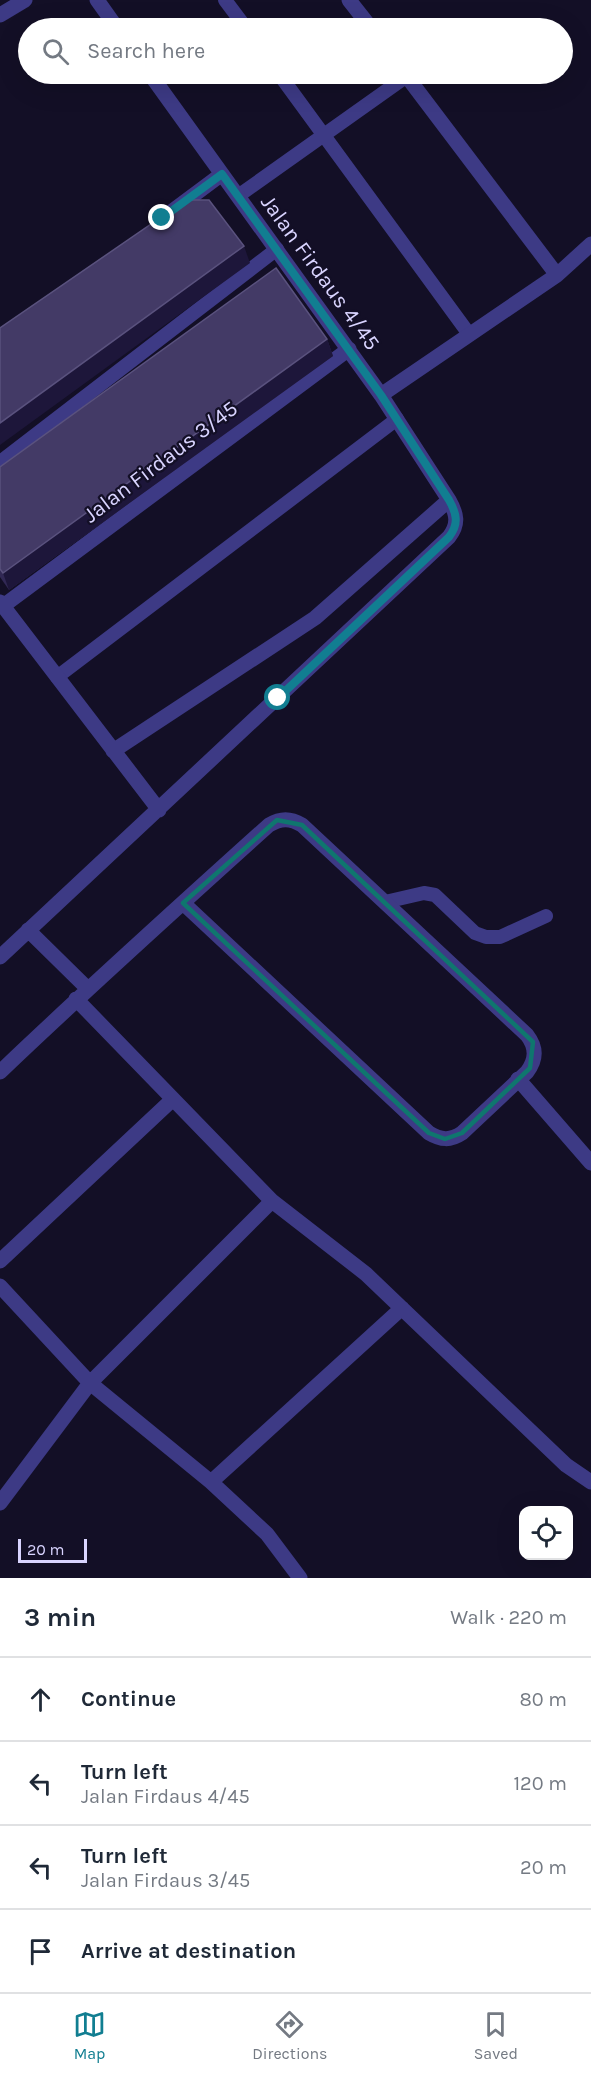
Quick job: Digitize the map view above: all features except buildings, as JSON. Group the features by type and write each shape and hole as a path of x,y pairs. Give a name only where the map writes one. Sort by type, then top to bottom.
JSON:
{"street":[{"path":"0,15 25,0"},
{"path":"97,0 110,18"},
{"path":"349,0 363,18"},
{"name":"Jalan Firdaus 4/45","path":"157,84 349,349 449,500"},
{"path":"413,84 557,275"},
{"path":"161,219 222,174"},
{"path":"381,395 557,275 591,244"},
{"name":"Jalan Firdaus 3/45","path":"2,604 349,349"},
{"path":"0,957 449,537 454,531 456,514 449,500 315,618 113,751"},
{"path":"2,604 159,810"},
{"path":"0,1072 82,994 269,825 285,818 302,825 532,1042 535,1051 534,1060 527,1072 462,1133 454,1138 437,1138 420,1125 183,903"},
{"path":"28,930 173,1099 272,1201 366,1274 566,1465 591,1482"},
{"path":"518,1079 591,1162"},
{"path":"0,1261 173,1099"},
{"path":"0,1503 90,1383 272,1201"},
{"path":"0,1286 90,1383 211,1482 267,1534 300,1578"},
{"path":"211,1482 402,1308"}],"lane":[{"path":"225,0 238,18"},
{"path":"286,84 470,334"},
{"path":"238,196 394,84"},
{"path":"0,462 277,249"},
{"path":"57,677 397,419"},
{"path":"385,902 424,893 435,894 475,933 486,937 500,937 546,916"}],"highlighted area":[{"path":"277,820 302,825 533,1042 530,1068 462,1133 445,1139 429,1133 183,903"}],"route":[{"path":"162,218 222,174 381,395 456,514 454,531 449,537 278,698"}]}
